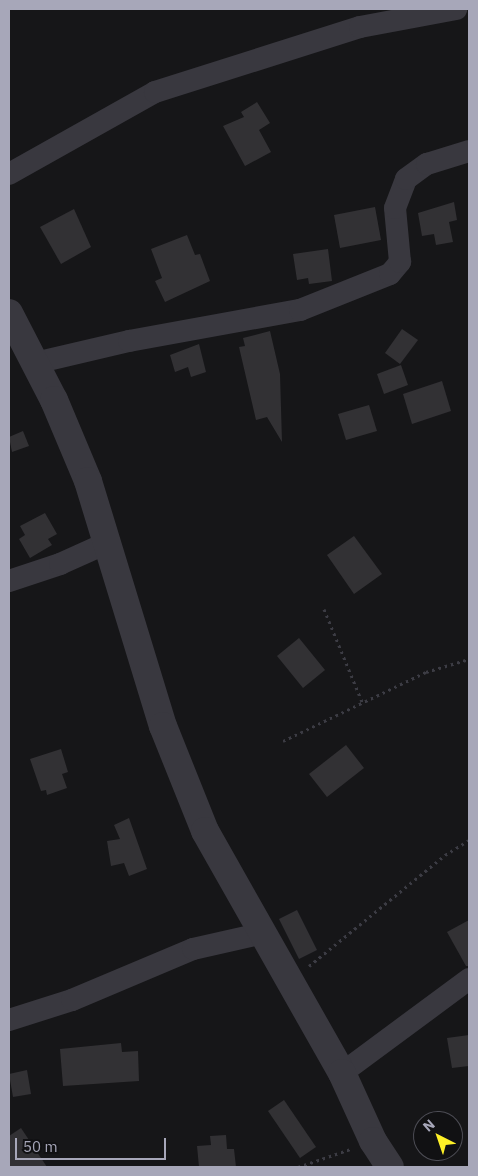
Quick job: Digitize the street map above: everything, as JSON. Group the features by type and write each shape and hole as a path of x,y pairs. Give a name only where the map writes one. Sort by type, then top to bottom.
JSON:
{"street":[{"path":"9,174 155,92 360,28 456,9"},
{"path":"34,363 129,341 300,310 390,274 400,262 396,208 406,179 427,164 469,151"},
{"path":"9,313 88,481 109,542 121,594 163,726 205,831 342,1073 373,1142 390,1167"},
{"path":"9,581 60,564 109,542"},
{"path":"9,1020 72,1000 193,949 264,933"},
{"path":"342,1073 469,979"}],"path":[{"path":"324,609 363,704"},
{"path":"283,741 426,672 469,660"},
{"path":"290,981 445,855 469,840"},
{"path":"298,1167 373,1142"}],"building":[{"path":"257,102 270,123 259,130 271,152 245,166 223,126 244,117 241,112"},
{"path":"454,202 457,220 449,222 453,242 436,245 434,234 422,236 418,213"},
{"path":"375,207 381,240 340,248 334,215"},
{"path":"74,209 91,247 61,264 40,227"},
{"path":"187,235 195,255 200,254 210,281 165,302 155,281 162,278 151,249"},
{"path":"328,249 332,281 309,284 308,278 297,280 293,254"},
{"path":"402,329 418,340 400,364 385,353"},
{"path":"270,331 280,374 282,442 267,417 256,420 239,347 245,346 243,338"},
{"path":"199,344 206,372 191,377 188,367 175,372 170,355"},
{"path":"401,365 408,385 384,394 377,374"},
{"path":"442,381 451,411 412,424 403,394"},
{"path":"369,405 377,431 346,440 338,414"},
{"path":"23,431 29,446 12,452 9,437"},
{"path":"45,513 57,534 48,539 52,545 30,558 19,539 25,535 20,526"},
{"path":"354,536 382,574 354,594 327,555"},
{"path":"299,638 325,670 303,688 277,656"},
{"path":"346,745 364,768 327,797 309,774"},
{"path":"61,749 68,772 62,774 67,788 47,795 46,790 41,791 30,759"},
{"path":"129,818 147,869 129,876 124,863 111,866 107,841 120,839 114,825"},
{"path":"297,910 317,950 299,959 279,919"},
{"path":"469,920 469,966 466,966 447,932"},
{"path":"469,1035 469,1066 452,1068 447,1038"},
{"path":"121,1043 122,1052 138,1051 139,1081 63,1086 60,1049"},
{"path":"27,1070 31,1094 13,1097 9,1074"},
{"path":"284,1100 316,1147 300,1158 268,1111"},
{"path":"21,1128 47,1167 9,1167 9,1136"},
{"path":"226,1135 227,1149 234,1149 236,1167 199,1167 197,1146 211,1145 210,1136"}]}
